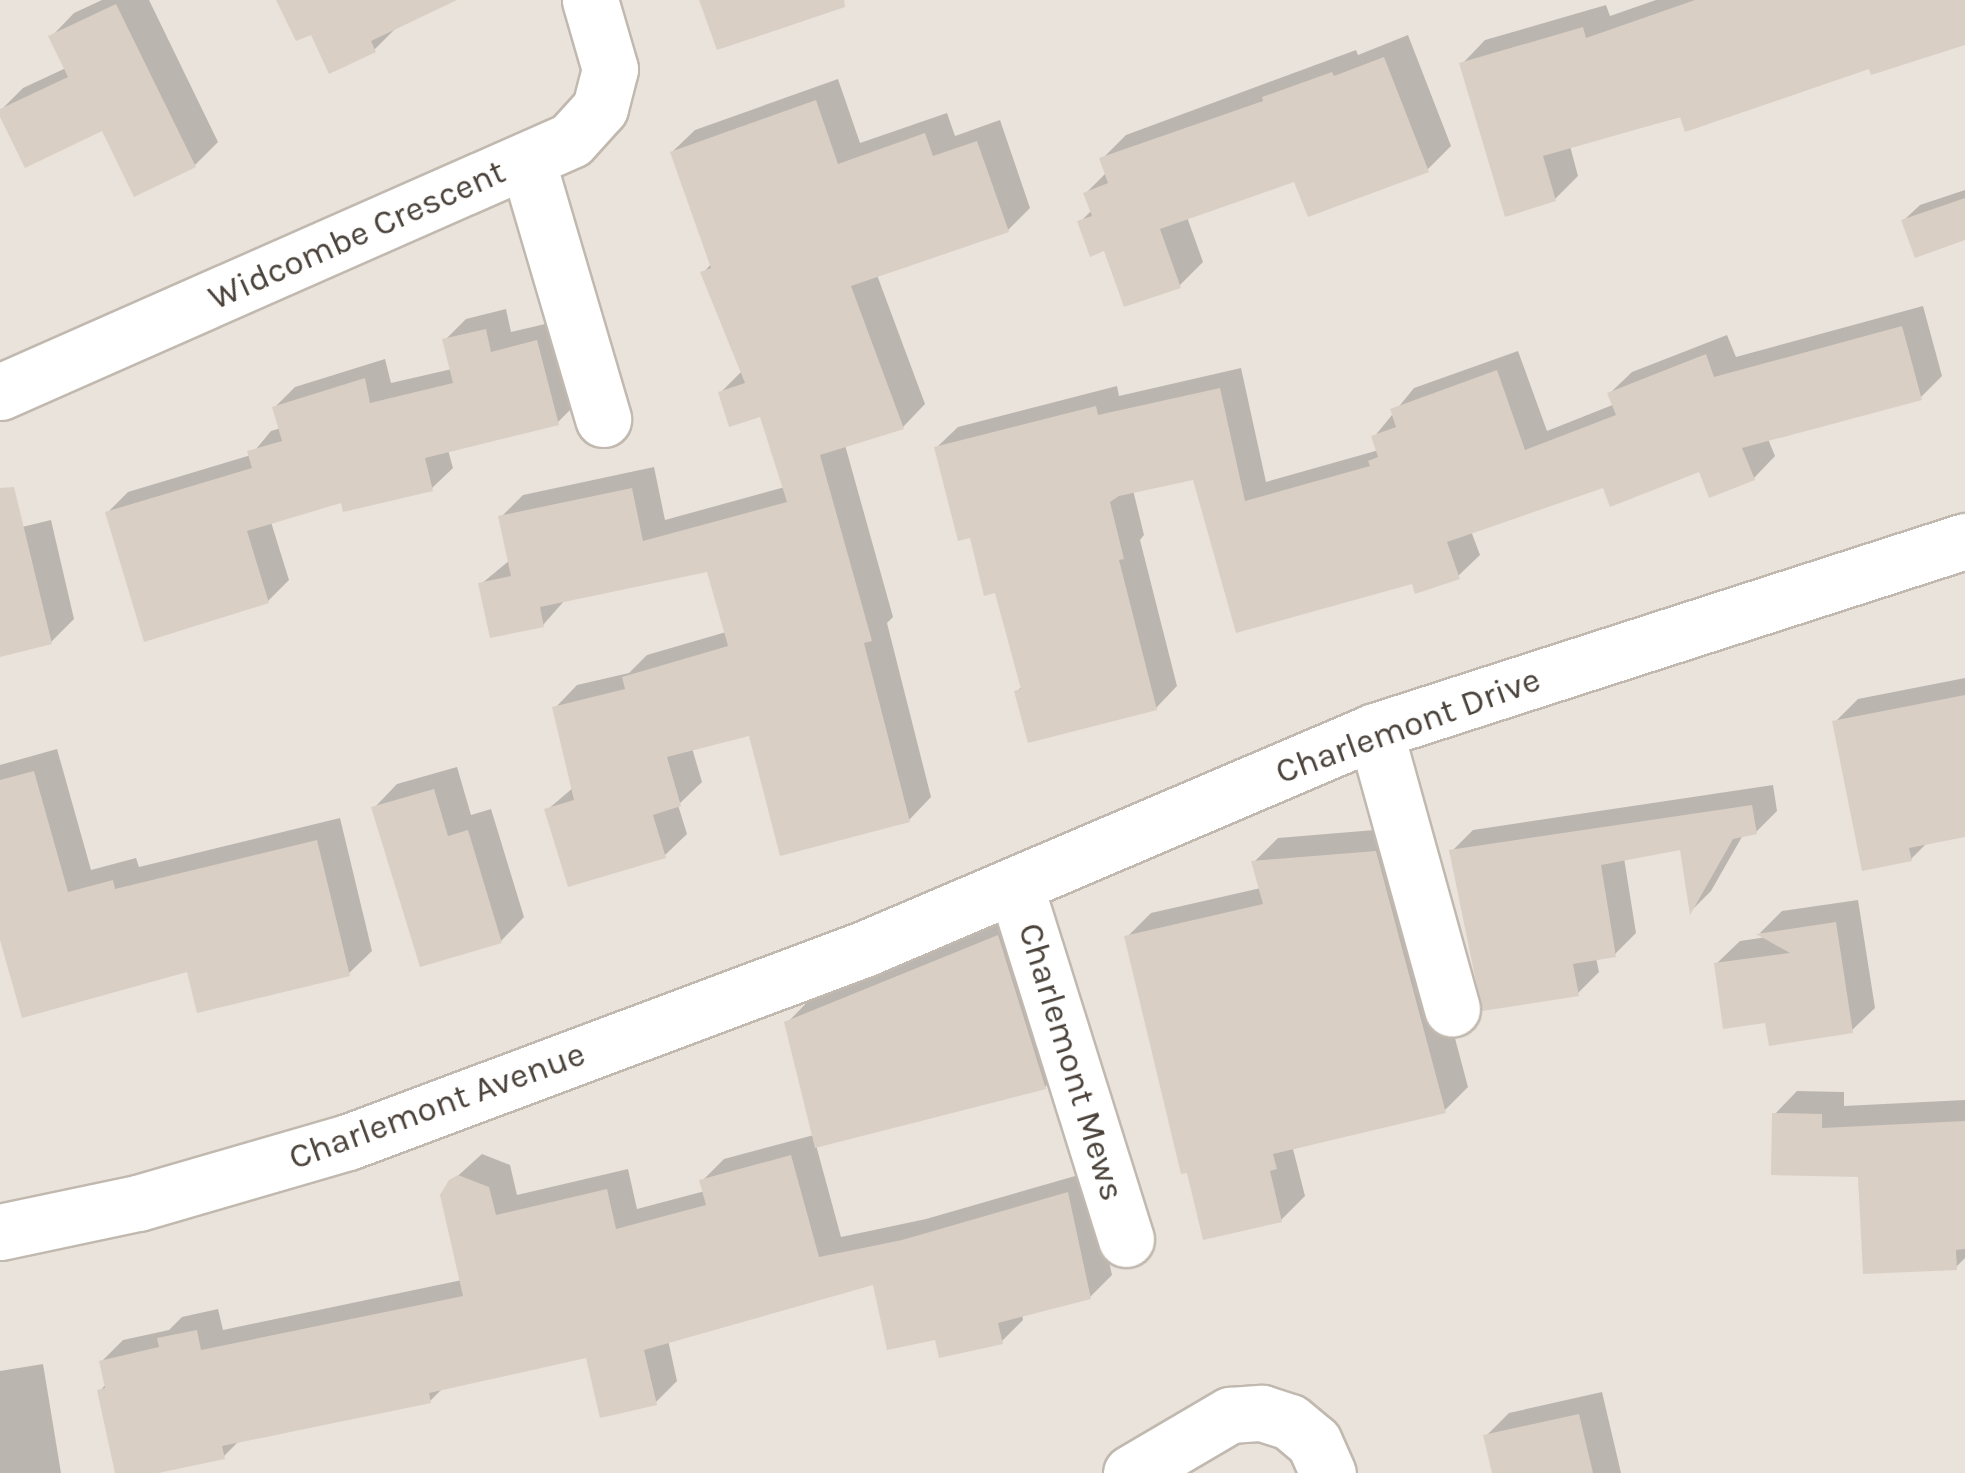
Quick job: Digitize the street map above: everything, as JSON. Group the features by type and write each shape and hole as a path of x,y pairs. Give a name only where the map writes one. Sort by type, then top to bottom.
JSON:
{"street":[{"name":"Widcombe Crescent","path":"0,392 571,140 600,108 610,69 590,0"},
{"path":"527,160 603,419"},
{"name":"Charlemont Drive","path":"864,949 1375,731 1965,541"},
{"path":"1375,731 1452,1010"},
{"name":"Charlemont Mews","path":"1015,885 1126,1239"},
{"name":"Charlemont Avenue","path":"0,1232 138,1203 348,1142 864,949"},
{"path":"1130,1473 1230,1414 1262,1413 1290,1422 1314,1442 1328,1473"}],"shaded area":[{"path":"0,0 1965,0 1965,1473 0,1473"}],"building":[{"path":"276,0 457,0 371,41 376,52 329,74 311,35 296,41"},
{"path":"699,0 844,0 845,7 717,50"},
{"path":"1695,0 1965,0 1965,45 1871,75 1869,69 1685,132 1680,117 1543,156 1556,201 1505,217 1459,63 1583,27 1586,38"},
{"path":"116,4 196,167 134,197 102,131 25,168 0,117 0,109 68,77 48,36"},
{"path":"1384,57 1429,172 1308,217 1294,182 1160,229 1181,288 1124,307 1104,251 1090,257 1077,221 1092,216 1083,193 1108,183 1099,158 1263,101 1262,97 1332,72 1334,76"},
{"path":"816,100 838,164 925,133 933,156 977,141 1009,232 851,286 904,429 820,455 872,641 864,643 910,822 780,856 749,736 667,757 681,806 653,815 666,858 568,887 544,809 574,800 552,707 625,689 622,677 728,646 707,572 540,607 544,627 490,638 478,583 511,576 498,516 632,488 643,541 787,502 760,417 729,427 718,392 745,383 700,272 711,268 670,152"},
{"path":"1965,198 1965,240 1915,258 1901,220"},
{"path":"1902,326 1922,400 1742,448 1755,480 1709,498 1699,472 1610,507 1603,488 1447,542 1460,579 1415,594 1412,584 1236,633 1193,480 1119,496 1110,502 1124,559 1119,560 1157,710 1028,743 1014,691 1021,689 995,593 984,596 970,538 958,541 934,447 1096,406 1098,415 1220,388 1245,501 1370,466 1368,461 1378,457 1371,436 1396,427 1390,409 1497,370 1525,450 1616,415 1607,393 1706,354 1714,377"},
{"path":"486,329 491,352 537,340 559,425 425,458 433,491 343,512 341,503 247,531 269,603 144,642 105,512 252,468 247,451 282,441 272,407 365,378 370,403 453,383 442,339"},
{"path":"14,487 52,644 0,657 0,488"},
{"path":"1965,695 1965,837 1909,848 1912,861 1862,871 1832,721"},
{"path":"34,771 68,892 113,880 115,889 317,840 350,976 197,1013 187,972 22,1018 0,940 0,780"},
{"path":"434,789 448,836 468,830 502,943 420,967 371,807"},
{"path":"1752,805 1757,834 1733,839 1690,915 1680,850 1601,865 1616,957 1573,964 1579,996 1482,1011 1449,850"},
{"path":"1376,851 1446,1113 1273,1154 1277,1169 1270,1171 1282,1222 1203,1240 1187,1173 1181,1174 1124,936 1263,904 1251,861"},
{"path":"1836,922 1853,1033 1769,1046 1765,1023 1723,1029 1714,963 1790,953 1756,934"},
{"path":"998,935 1046,1089 815,1148 784,1022"},
{"path":"1772,1113 1822,1114 1822,1128 1965,1121 1965,1249 1956,1250 1957,1270 1863,1274 1858,1177 1771,1175"},
{"path":"791,1155 819,1257 902,1240 1068,1192 1091,1299 998,1323 1003,1344 939,1358 935,1340 887,1350 873,1285 644,1350 657,1405 600,1418 586,1358 429,1393 431,1403 222,1446 225,1459 158,1473 115,1473 97,1390 105,1388 99,1361 159,1347 157,1338 197,1330 201,1350 463,1296 440,1195 449,1180 458,1175 489,1187 496,1215 607,1189 616,1229 706,1205 699,1180"},
{"path":"1579,1414 1593,1473 1492,1473 1483,1435"}]}
